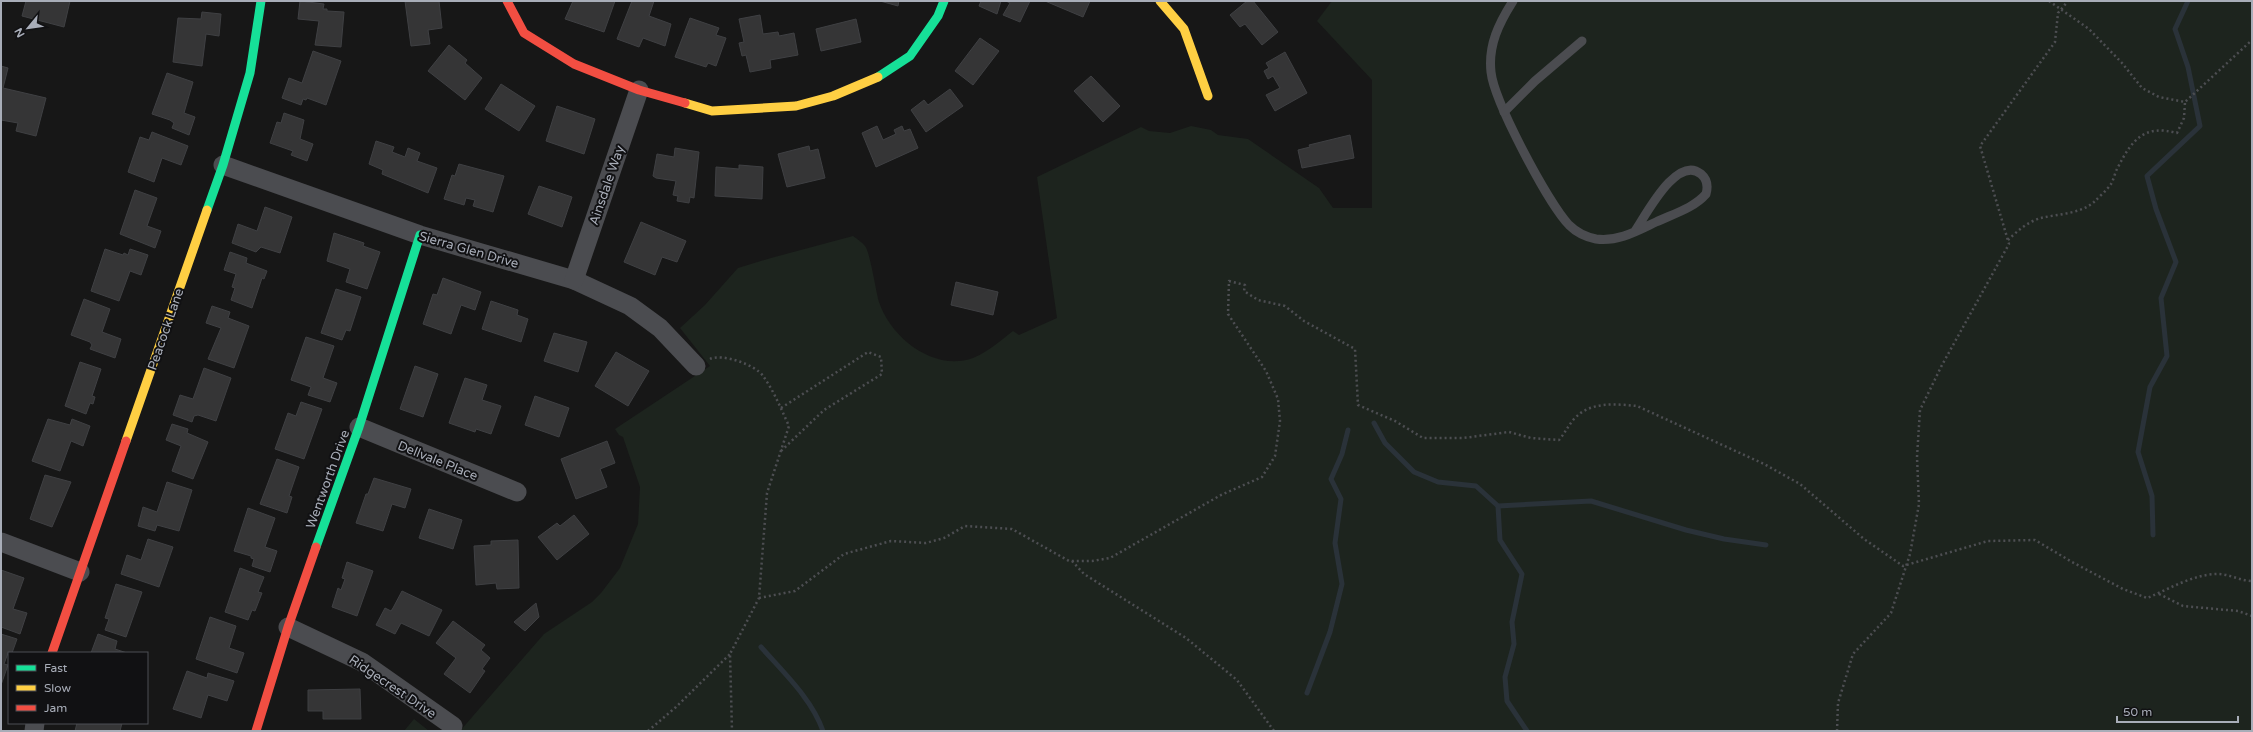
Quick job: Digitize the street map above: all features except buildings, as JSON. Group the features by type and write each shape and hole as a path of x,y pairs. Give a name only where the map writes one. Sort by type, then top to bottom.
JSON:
{"street":[{"name":"Peacock Lane","path":"52,652 223,165 250,73 261,1"},
{"path":"507,1 524,33 574,64 639,90 712,111 766,109 796,106 833,96 872,81 910,56 938,16 944,1"},
{"path":"1160,1 1184,29 1208,96"},
{"name":"Ainsdale Way","path":"574,280 639,90"},
{"name":"Sierra Glen Drive","path":"223,165 420,235 574,280 630,306 660,328 696,366"},
{"name":"Wentworth Drive","path":"256,731 288,627 359,427 420,235"},
{"name":"Dellvale Place","path":"359,427 517,492"},
{"path":"1,542 80,572"},
{"name":"Ridgecrest Drive","path":"288,627 362,662 453,726"}],"lane":[{"path":"1513,1 1497,29 1490,59 1493,85 1504,112 1550,199 1571,227 1587,236 1605,239 1622,237 1695,204 1702,198 1708,188 1704,176 1688,169 1677,174 1664,188 1635,231"},
{"path":"1504,112 1535,81 1582,41"}],"path":[{"path":"2049,1 2089,29 2108,48 2142,88 2159,98 2185,102"},
{"path":"1837,731 1838,703 1853,654 1892,612 1907,565 1919,504 1917,457 1920,410 1942,365 2009,244 1980,146 2055,42 2058,13 2068,1"},
{"path":"2008,240 2016,232 2040,218 2065,214 2093,203 2111,184 2117,167 2132,141 2145,134 2158,131 2177,133 2184,118 2185,102 2252,40"},
{"path":"1072,561 1110,558 1221,496 1262,477 1275,456 1280,421 1278,399 1266,371 1228,314 1229,281 1244,285 1244,291 1258,300 1285,306 1304,322 1355,349 1358,406 1395,421 1424,438 1463,438 1510,432 1531,438 1559,440 1583,411 1596,406 1615,404 1637,406 1764,464 1800,484 1864,539 1903,566 1988,541 2035,540 2123,589 2147,598 2173,588 2187,579 2218,574 2252,581"},
{"path":"781,408 868,352 881,357 882,374 824,410 781,451"},
{"path":"648,731 676,707 730,654 759,598 767,493 789,426 763,375 742,362 726,357 714,357 696,366"},
{"path":"759,598 795,591 844,554 891,541 926,542 944,538 965,526 1012,529 1072,561 1084,574 1186,638 1237,680 1274,731"},
{"path":"2159,594 2183,606 2238,611 2252,616"},
{"path":"730,654 732,731"}],"shaded area":[{"path":"1332,1 2252,1 2252,731 460,731 544,634 592,602 601,593 620,568 638,524 640,487 623,437 619,435 615,429 710,366 680,328 705,305 738,268 853,236 865,246 867,250 879,302 893,328 916,349 929,356 944,360 958,361 973,358 984,353 1013,331 1019,335 1057,318 1037,177 1141,127 1149,131 1170,133 1191,126 1211,130 1218,135 1248,139 1319,188 1333,208 1372,208 1372,80 1317,21"},
{"path":"414,719 429,731 404,731"}],"waterway":[{"path":"2153,535 2152,496 2138,452 2150,387 2167,356 2161,298 2176,262 2156,209 2147,176 2200,126 2188,67 2175,29 2188,1"},
{"path":"1374,423 1385,443 1414,472 1438,482 1476,486 1498,506 1591,501 1686,530 1724,539 1766,545"},
{"path":"1307,693 1330,632 1342,584 1335,543 1341,499 1331,479 1342,454 1348,430"},
{"path":"1498,506 1500,540 1522,574 1512,622 1514,644 1505,677 1507,701 1527,731"},
{"path":"761,647 796,686 812,708 823,731"}],"traffic: fast":[{"path":"207,210 223,165 250,73 261,1"},
{"path":"878,77 910,56 938,16 944,1"},
{"path":"316,547 359,427 420,235"}],"traffic: slow":[{"path":"1160,1 1184,29 1208,96"},
{"path":"685,103 712,111 796,106 833,96 878,77"},
{"path":"126,441 207,210"}],"traffic: jam":[{"path":"507,1 524,33 574,64 639,90 685,103"},
{"path":"52,652 126,441"},
{"path":"256,731 288,627 316,547"}]}
